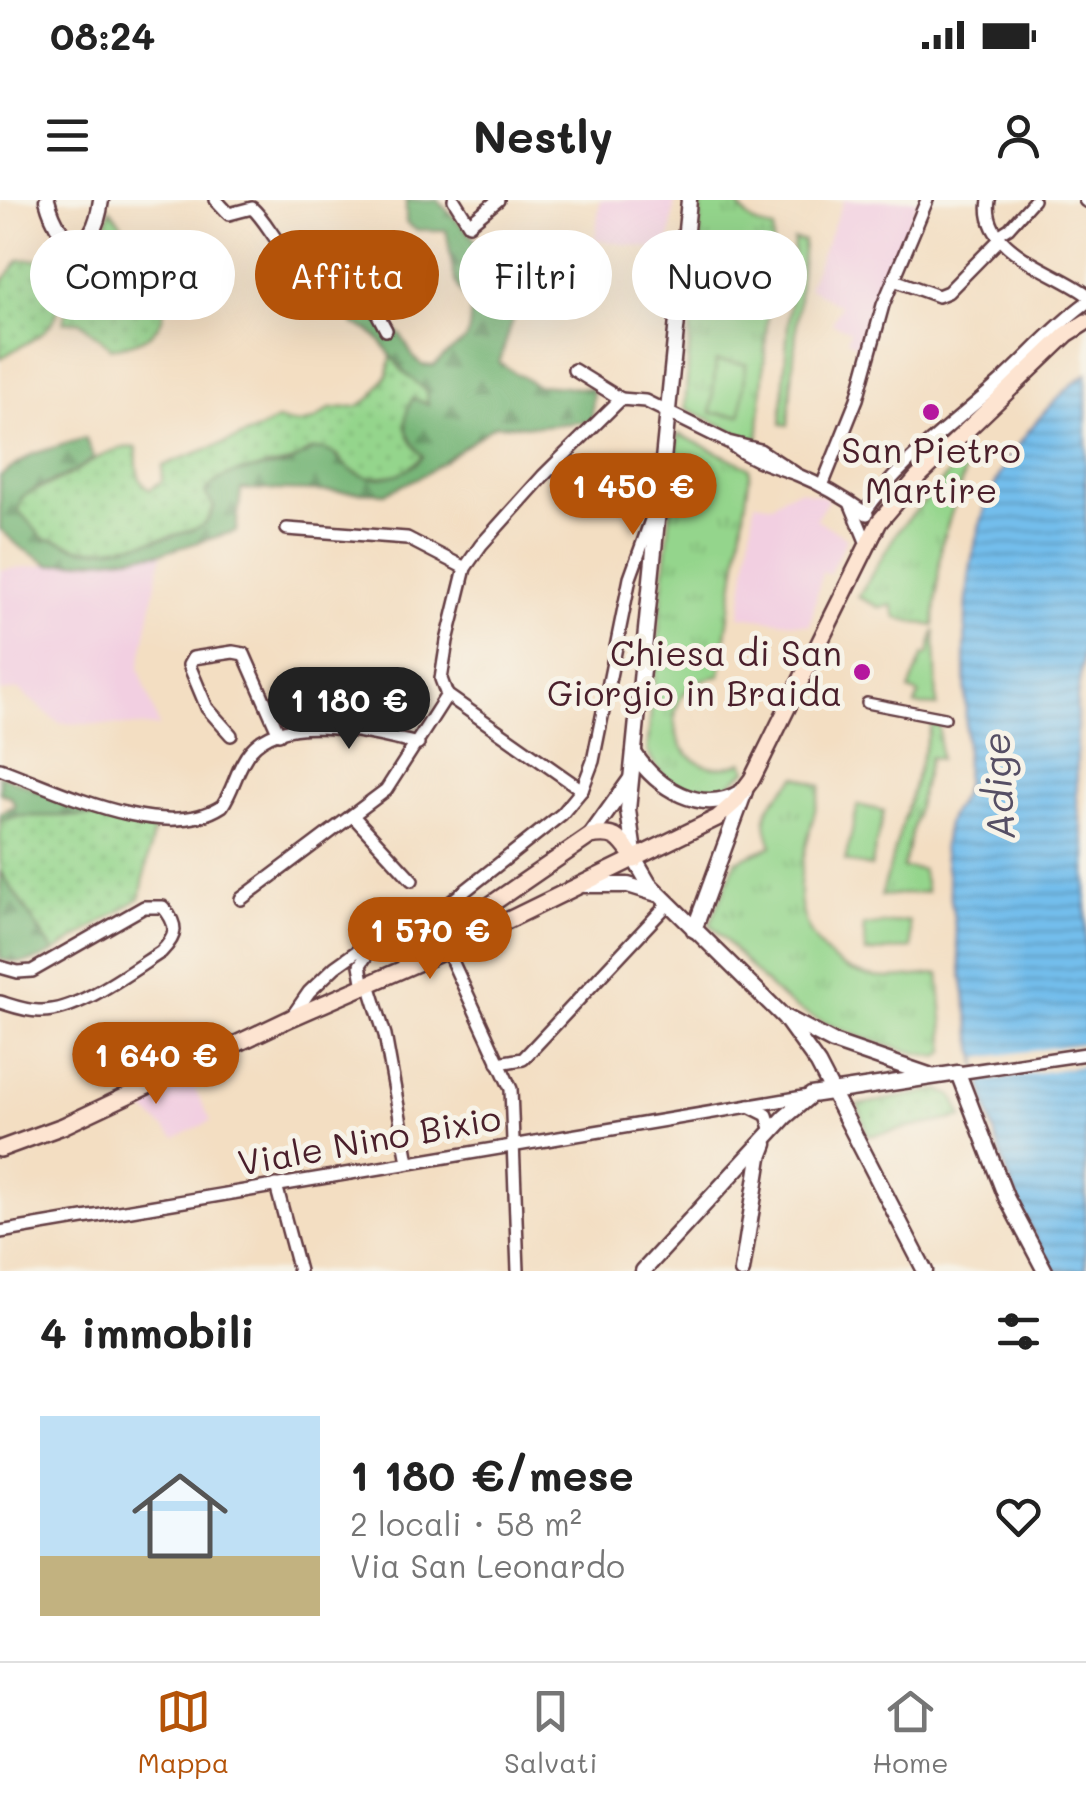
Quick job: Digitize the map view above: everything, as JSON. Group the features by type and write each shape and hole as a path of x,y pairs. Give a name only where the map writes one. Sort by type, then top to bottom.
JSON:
{"main road":[{"path":"0,1150 63,1126 290,1018 447,950 717,818 746,789 879,522 917,478 1068,334 1086,322"},
{"path":"395,972 418,951 516,890 590,836 607,833 620,840 634,860"},
{"path":"516,890 518,904 529,909"},
{"path":"489,906 499,912 497,925"}],"street":[{"path":"47,200 56,230 77,242 94,232 100,200"},
{"path":"216,200 228,214 252,208 280,248 294,258 309,264 341,263 353,268 386,330"},
{"path":"454,200 470,224 498,200"},
{"path":"689,200 628,810 634,860 662,899 784,1017 818,1064 925,1271"},
{"path":"822,486 857,399 874,332 927,200"},
{"path":"989,200 988,208 999,237 1009,250 1086,294"},
{"path":"894,280 938,296 948,292 1034,200"},
{"path":"865,512 889,480 1086,303"},
{"path":"574,370 621,399 645,400 728,442 755,462 822,486 879,522"},
{"path":"582,790 447,695 441,679 465,568 543,476 621,399"},
{"path":"290,1018 335,966 447,906 562,814 582,790 593,761 634,565 660,493"},
{"path":"849,502 867,544"},
{"path":"288,529 407,538 465,568"},
{"path":"624,606 634,593 650,588"},
{"path":"231,735 207,708 189,666 193,658 244,654 279,734"},
{"path":"241,899 386,790 447,695"},
{"path":"867,703 944,718"},
{"path":"0,769 129,815 186,817 222,806 247,754 259,742 279,734 320,726 418,744"},
{"path":"634,752 643,767 674,793 712,802 726,801 746,789"},
{"path":"590,836 631,779"},
{"path":"694,930 746,789"},
{"path":"353,816 412,880"},
{"path":"717,818 724,831 722,858"},
{"path":"585,885 628,885 662,899"},
{"path":"498,1062 522,1059 662,899"},
{"path":"0,967 32,971 144,908 163,906 175,925 172,942 161,952 59,1009 39,1012 0,1002"},
{"path":"372,947 360,966 384,1035 408,1162"},
{"path":"447,950 512,1088 518,1271"},
{"path":"784,1017 833,1042 934,1076"},
{"path":"1045,1271 1006,1197 958,1073 1086,1054"},
{"path":"883,1085 893,1075 887,1060"},
{"name":"Viale Nino Bixio","path":"0,1232 958,1073"},
{"path":"643,1271 769,1135 811,1096"},
{"path":"742,1271 760,1157 769,1135 766,1116 749,1106"},
{"path":"737,1170 748,1170 756,1178"},
{"path":"276,1186 299,1271"}],"shaded area":[{"path":"600,200 675,200 671,230 632,230 632,246 612,243 612,230 596,230"},
{"path":"844,200 918,200 869,319 861,349 847,340 850,331 832,323 840,306 808,287"},
{"path":"800,490 828,500 816,519 847,538 829,574 822,572 810,625 740,616 755,502 773,505 784,495"},
{"path":"162,553 139,669 159,727 59,723 19,690 0,692 0,570"},
{"path":"191,1081 211,1121 175,1138 139,1105"}],"green space":[{"path":"406,200 437,200 466,230 459,230 459,288 446,230 416,230 406,223"},
{"path":"701,200 736,200 751,220 774,229 774,230 699,230"},
{"path":"110,209 126,230 103,230"},
{"path":"19,260 30,260 30,320 53,320 44,332 0,359 0,285"},
{"path":"64,320 160,320 158,327 141,340 111,348 79,321"},
{"path":"352,320 381,320 401,335 422,365 434,366 462,342 470,320 513,320 499,363 536,385 593,389 592,421 495,425 427,473 386,493 241,489 236,531 162,553 50,565 0,529 0,476 33,454 85,438 94,458 22,497 18,510 44,539 82,549 124,546 191,530 209,518 214,507 205,493 213,484 233,474 289,463 314,450 332,453 348,468 366,477 398,474 423,456 412,443 406,421 413,398 428,404 426,391 400,368 372,333 354,325"},
{"path":"691,320 767,320 758,443 685,408"},
{"path":"788,320 797,320 788,425 781,424"},
{"path":"391,356 426,391 429,405 406,429 424,456 402,474 368,478 344,466 338,455 309,450 295,461 255,469 214,507 199,528 109,549 82,549 44,540 18,510 22,497 117,450 137,448 139,477 150,490 162,481 163,466 177,460 277,420 298,424 313,421 330,409 358,406 371,398 388,374"},
{"path":"716,361 746,364 741,415 711,413"},
{"path":"678,434 749,467 750,473 720,676 697,683 682,697 675,714 676,733 684,750 698,762 718,767 743,762 747,770 717,794 675,783 659,770 647,751"},
{"path":"958,463 966,468 941,545 934,626 896,618 892,605 881,608 858,597 897,532"},
{"path":"935,630 937,706 915,705 919,694 909,690 923,655 928,655"},
{"path":"932,723 939,726 940,759 930,757 903,868 922,870 927,892 881,896"},
{"path":"0,775 107,816 17,816 0,821 0,813 15,805 10,796 0,793"},
{"path":"797,776 821,786 800,886 810,931 828,955 854,972 886,978 939,974 946,1051 939,1057 864,1038 793,1006 710,924 736,861 772,846 766,814"},
{"path":"858,805 884,811 871,867 845,861"},
{"path":"17,816 107,816 154,828 140,898 54,952 0,871 0,821"},
{"path":"0,871 54,952 28,962 0,959"},
{"path":"909,921 912,948 866,953 863,926"},
{"path":"939,1090 953,1096 963,1117 868,1136 858,1105"}],"water":[{"name":"Adige","path":"1086,374 1086,633 1077,701 1077,800 1086,851 1086,1271 1055,1271 1028,1224 991,1121 968,1011 943,848 948,821 965,784 967,602 972,558 983,515 1000,473 1027,433 1054,401"}],"pier":[{"path":"1086,1043 1086,1065 982,1082 978,1058"}],"place":[{"name":"San Pietro Martire","path":"931,412"},
{"name":"Chiesa di San Giorgio in Braida","path":"862,672"}]}
